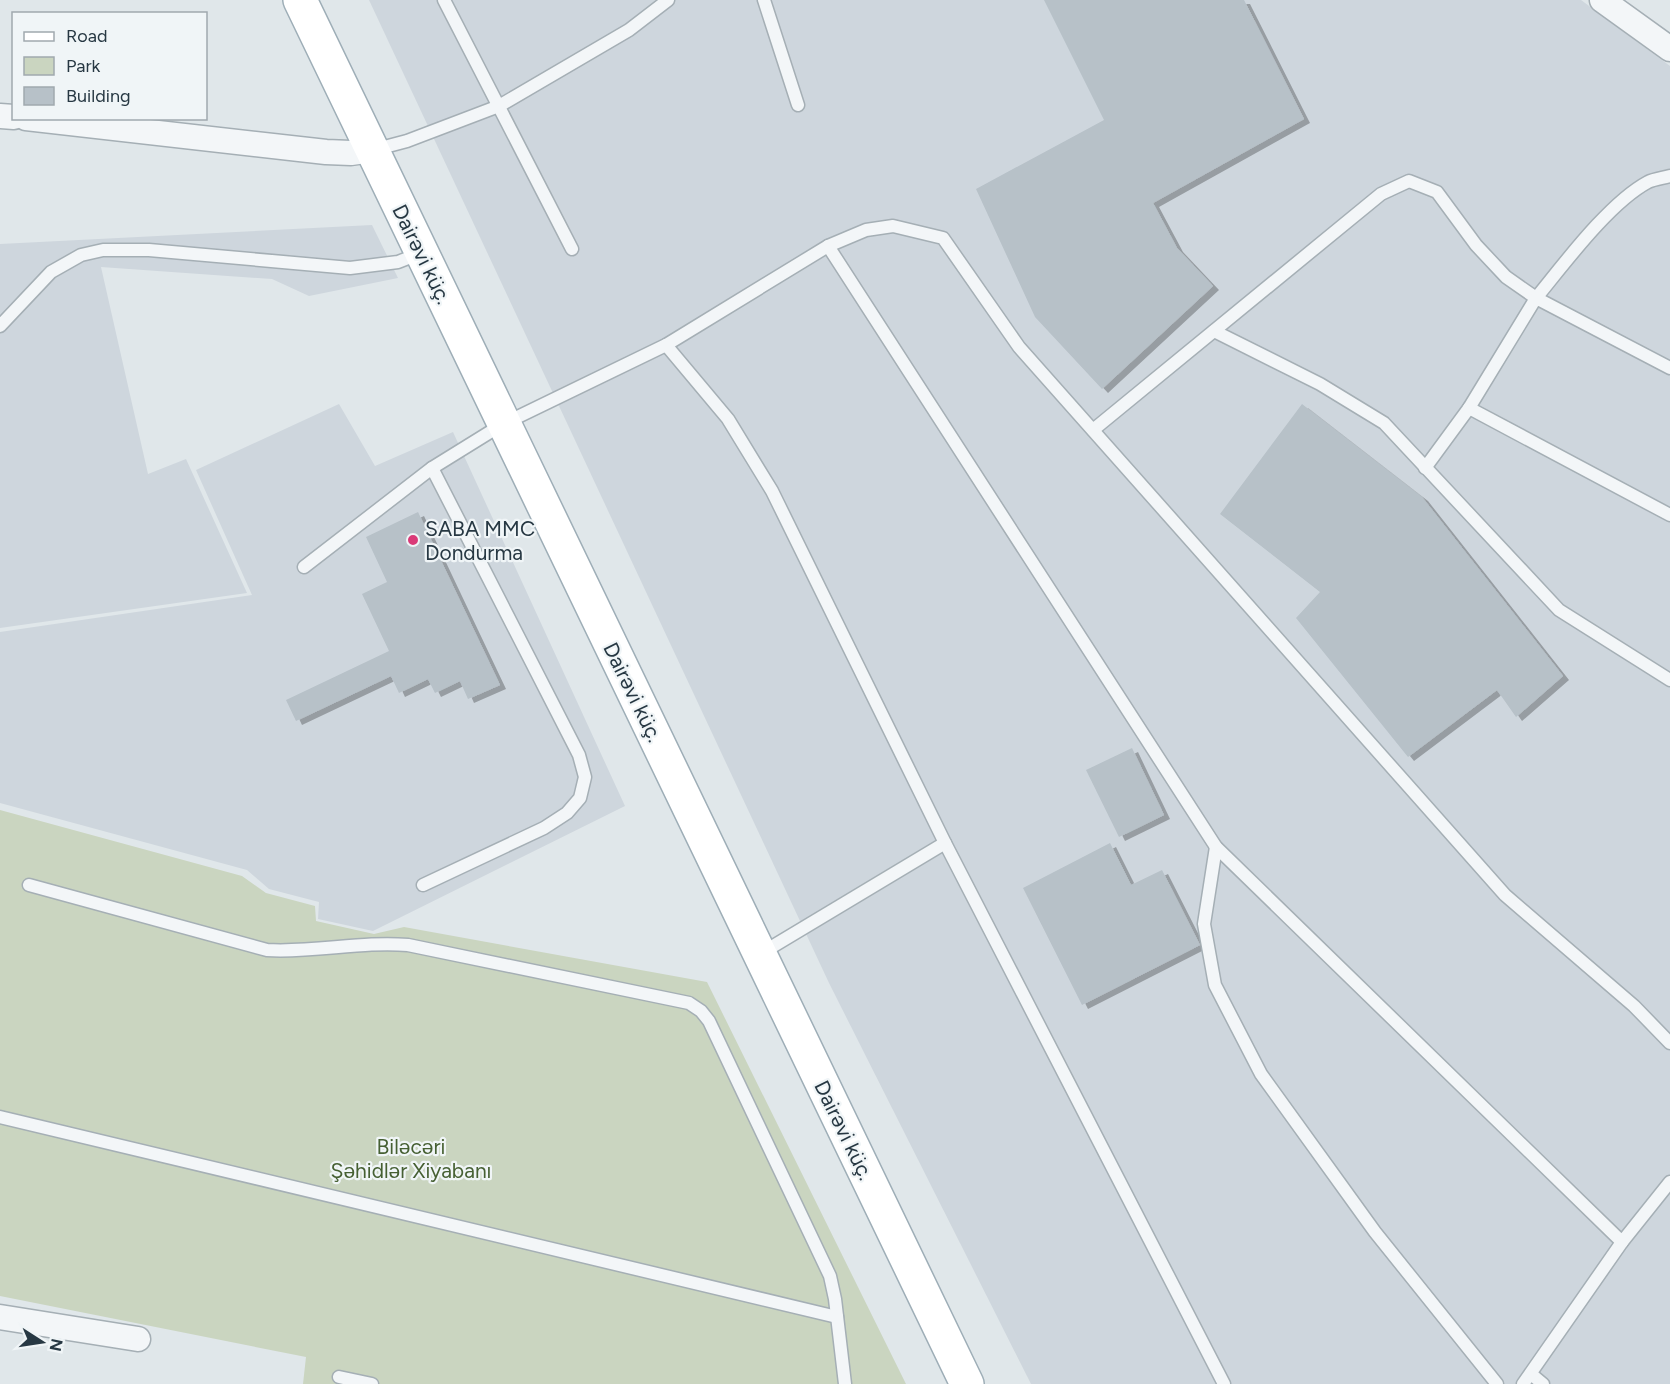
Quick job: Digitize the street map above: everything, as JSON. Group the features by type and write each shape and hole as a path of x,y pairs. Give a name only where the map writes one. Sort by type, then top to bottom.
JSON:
{"main road":[{"name":"Dairəvi küç.","path":"300,0 967,1384"}],"street":[{"path":"1602,0 1670,49"},
{"path":"44,120 326,152 351,153 372,150"},
{"path":"0,1317 138,1339"}],"lane":[{"path":"444,0 572,249"},
{"path":"372,150 407,141 499,106 629,30 668,0"},
{"path":"764,0 798,105"},
{"path":"1425,468 1469,408 1536,298 1576,249 1621,202 1649,181 1670,176"},
{"path":"1093,430 1381,194 1409,181 1437,192 1476,246 1506,277 1536,298 1670,368"},
{"path":"304,567 432,468 503,424 666,345 828,246 866,230 893,226 944,238 1019,347 1505,896 1634,1006 1670,1043"},
{"path":"828,246 1216,847 1623,1242"},
{"path":"0,326 51,272 81,255 103,250 149,250 350,268 398,262 422,253"},
{"path":"1214,331 1320,384 1384,423 1559,610 1670,680"},
{"path":"666,345 728,419 772,491 945,843 1224,1384"},
{"path":"1469,408 1670,515"},
{"path":"423,885 544,828 567,813 580,798 585,777 579,755 432,468"},
{"path":"759,955 945,843"},
{"path":"1216,847 1204,924 1215,985 1261,1074 1375,1232 1497,1384"},
{"path":"29,885 267,950 291,951 390,944 408,945 689,1004 701,1011 709,1021 830,1276 845,1384"},
{"path":"0,1117 837,1317"},
{"path":"1543,1384 1527,1379 1623,1242 1670,1182"},
{"path":"339,1377 372,1384"}],"shaded area":[{"path":"369,0 1581,0 1670,66 1670,1384 1031,1384 829,983"},
{"path":"372,225 398,278 309,296 272,279 101,267 148,474 186,459 247,593 0,628 0,244"},
{"name":"SABA MMC Dondurma","path":"339,404 375,466 453,432 625,806 373,931 318,919 319,902 269,889 247,870 0,803 0,632 252,595 196,470"}],"green space":[{"name":"Biləcəri Şəhidlər Xiyabanı","path":"0,810 242,876 266,893 315,906 316,921 374,934 404,927 707,982 906,1384 303,1384 306,1357 0,1296"}],"building":[{"path":"1044,0 1244,0 1304,119 1153,203 1177,248 1213,286 1102,389 1035,317 976,189 1104,120"},
{"path":"1302,404 1422,497 1563,676 1516,717 1497,690 1408,757 1296,618 1320,592 1220,514"},
{"path":"418,512 500,685 468,699 460,681 435,693 428,679 399,693 391,676 296,721 286,700 389,651 362,594 387,582 366,537"},
{"path":"1132,748 1164,815 1119,837 1086,770"},
{"path":"1110,843 1131,885 1162,870 1200,945 1082,1005 1023,888"}],"place":[{"name":"SABA MMC Dondurma","path":"413,540"}]}
